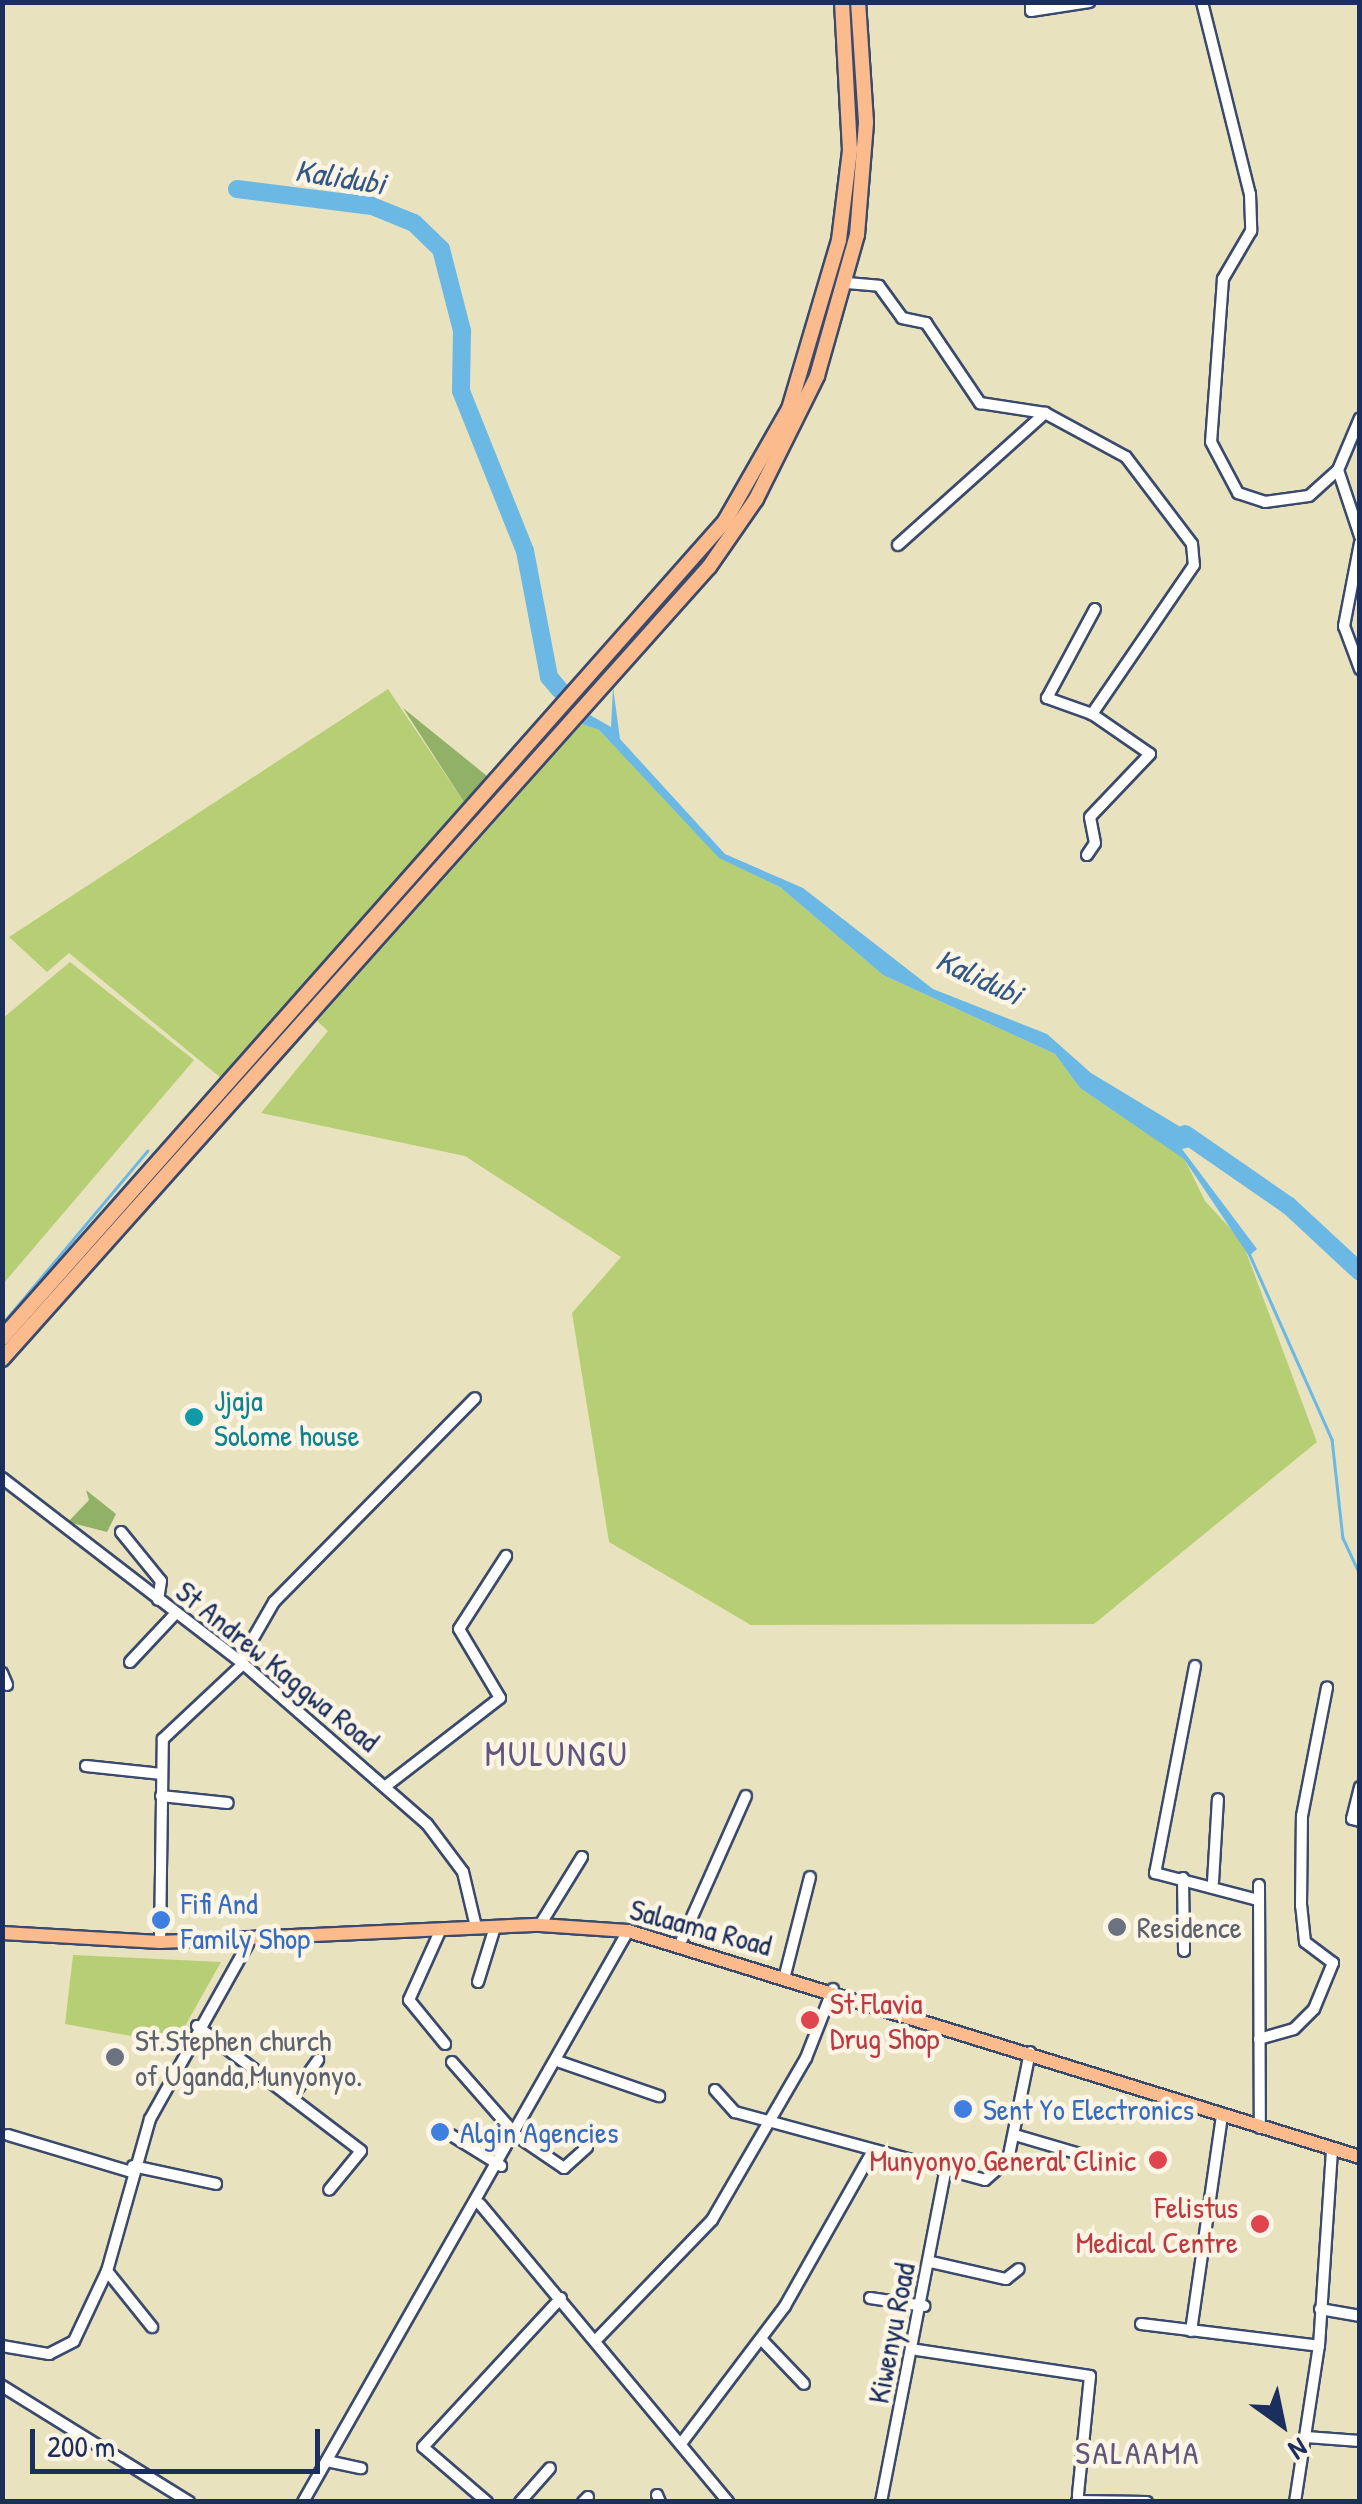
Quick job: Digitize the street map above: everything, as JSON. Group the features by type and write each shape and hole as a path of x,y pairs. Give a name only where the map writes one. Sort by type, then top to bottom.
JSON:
{"highway":[{"path":"2,1359 694,560 772,440 813,346 848,174 842,2"},
{"path":"2,1338 709,568 782,454 847,282 866,148 858,2"}],"main road":[{"name":"Salaama Road","path":"2,1934 160,1942 495,1926 628,1931 833,1988 1222,2116 1360,2157"}],"street":[{"path":"1030,2 1031,10 1089,2"},
{"path":"1202,2 1250,194 1251,231 1223,279 1211,442 1238,493 1265,502 1308,496 1338,470 1360,418"},
{"path":"847,282 879,286 902,318 926,324 980,403 1045,413 1126,457 1192,544 1194,564 1092,714"},
{"path":"898,544 1045,413"},
{"path":"1338,470 1360,540 1344,626 1360,669"},
{"path":"1088,854 1096,843 1090,817 1150,754 1092,714 1047,698 1095,610"},
{"path":"160,1942 165,1734 242,1663 274,1602 475,1398"},
{"name":"St Andrew Kaggwa Road","path":"2,1478 242,1663 386,1786 456,1859 476,1928"},
{"path":"121,1532 161,1581 158,1600"},
{"path":"386,1786 500,1698 458,1628 506,1556"},
{"path":"130,1662 176,1613"},
{"path":"1195,1666 1156,1873 1213,1882 1258,1900"},
{"path":"2,1673 7,1685"},
{"path":"1260,2039 1294,2029 1314,2009 1333,1963 1305,1942 1301,1906 1302,1816 1327,1687"},
{"path":"86,1766 162,1774"},
{"path":"1360,1787 1352,1820 1360,1822"},
{"path":"161,1796 228,1803"},
{"path":"680,1944 746,1796"},
{"path":"1213,1882 1218,1799"},
{"path":"540,1925 582,1857"},
{"path":"785,1975 810,1877"},
{"path":"1183,1878 1184,1950"},
{"path":"1259,1885 1260,2128"},
{"path":"478,1982 495,1926"},
{"path":"441,1929 409,2000 445,2044"},
{"path":"302,2502 480,2204 628,1931"},
{"path":"2,2346 48,2354 74,2340 107,2270 132,2169 197,2026 251,1938"},
{"path":"599,2337 709,2224 771,2120 833,1988"},
{"path":"197,2026 361,2151 329,2190"},
{"path":"715,2090 735,2112 945,2174 999,2176 1014,2135 1030,2052"},
{"path":"291,2098 318,2060"},
{"path":"452,2062 517,2136 564,2168 587,2147"},
{"path":"560,2062 659,2096"},
{"path":"1191,2331 1222,2116"},
{"path":"452,2134 501,2166"},
{"path":"8,2135 132,2169 216,2184"},
{"path":"1014,2135 1093,2158"},
{"path":"1295,2502 1319,2346 1332,2149"},
{"path":"682,2441 761,2339 872,2152"},
{"name":"Kiwenyu Road","path":"881,2502 917,2350 945,2174"},
{"path":"480,2204 599,2337 682,2441 721,2499"},
{"path":"931,2262 1006,2279 1019,2270"},
{"path":"107,2270 152,2326"},
{"path":"484,2501 423,2447 561,2298"},
{"path":"870,2298 924,2306"},
{"path":"1320,2310 1360,2316"},
{"path":"1141,2324 1319,2346"},
{"path":"761,2339 804,2384"},
{"path":"917,2350 1090,2376 1078,2498 1147,2502"},
{"path":"2,2386 189,2502"},
{"path":"1306,2437 1360,2442"},
{"path":"326,2461 361,2468"},
{"path":"520,2502 550,2468"}],"green space":[{"path":"388,689 464,802 221,1078 69,953 47,972 9,937"},
{"path":"403,708 487,776 464,802"},
{"path":"582,724 599,730 720,858 780,887 883,975 1055,1054 1080,1088 1184,1158 1205,1201 1242,1241 1317,1442 1094,1624 751,1625 609,1542 572,1313 621,1257 465,1156 261,1113 328,1031 317,1021"},
{"path":"70,962 194,1060 3,1284 3,1018"},
{"path":"86,1490 116,1514 107,1532 68,1522 89,1500"},
{"path":"73,1955 221,1962 175,2044 65,2024"}],"water":[{"path":"613,687 620,739 725,854 803,888 933,989 1047,1034 1091,1073 1207,1143 1182,1149 1257,1249 1249,1256 1184,1159 1080,1088 1055,1054 883,975 780,887 719,858 599,730 582,724 590,715 611,727"}],"waterway":[{"name":"Kalidubi","path":"237,189 372,206 414,223 441,249 462,331 461,391 525,551 549,677 560,690"},
{"name":"Kalidubi","path":"1185,1134 1289,1206 1360,1272"},
{"path":"2,1324 147,1151"},
{"path":"1249,1253 1332,1439 1343,1538 1360,1574"},
{"path":"2,1471 15,1481"}],"place":[{"name":"Jjaja Solome house","path":"194,1417"},
{"name":"Fifi And Family Shop","path":"161,1920"},
{"name":"Residence","path":"1117,1927"},
{"name":"St Flavia Drug Shop","path":"810,2020"},
{"name":"St.Stephen church of Uganda,Munyonyo.","path":"115,2057"},
{"name":"Sent Yo Electronics","path":"963,2109"},
{"name":"Algin Agencies","path":"440,2132"},
{"name":"Munyonyo General Clinic","path":"1158,2160"},
{"name":"Felistus Medical Centre","path":"1260,2224"}],"district":[{"name":"MULUNGU","path":"557,1754"},
{"name":"SALAAMA","path":"1138,2453"}]}
